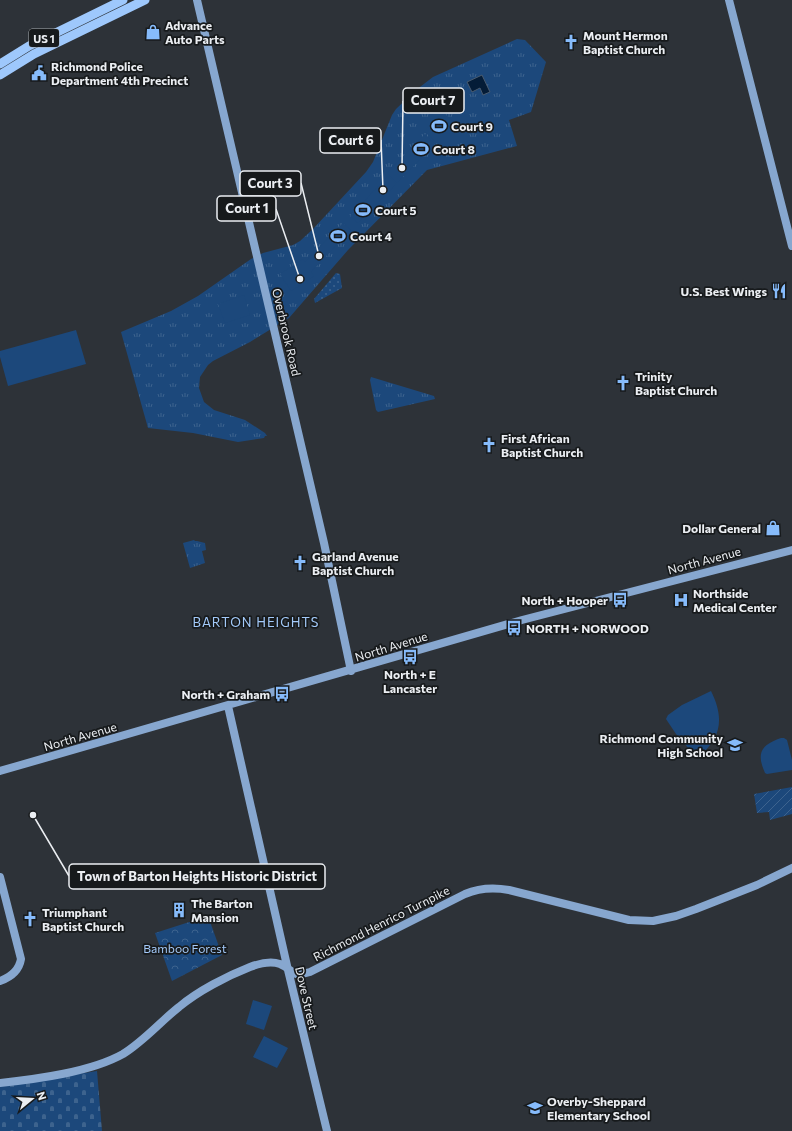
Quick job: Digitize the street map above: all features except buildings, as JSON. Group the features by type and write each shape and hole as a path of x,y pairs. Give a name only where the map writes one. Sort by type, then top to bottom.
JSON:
{"main road":[{"name":"US 1","path":"0,64 29,46 123,0"},
{"name":"US 1","path":"0,75 34,54 145,0"}],"street":[{"name":"Overbrook Road","path":"197,0 324,543 351,671"},
{"path":"729,0 792,246"},
{"name":"North Avenue","path":"0,772 522,620 792,550"},
{"name":"Dove Street","path":"228,706 288,970 327,1131"},
{"name":"Richmond Henrico Turnpike","path":"0,1083 43,1078 86,1068 111,1060 136,1045 188,1000 237,973 254,966 267,964 280,964 297,975 314,970 465,894 481,889 495,888 509,890 635,921 653,921 676,916 696,909 757,885 792,868"},
{"path":"0,877 21,959 15,973 0,981"}],"green space":[{"path":"517,39 525,40 546,62 531,112 509,120 517,146 427,170 348,250 289,318 250,342 213,361 208,365 200,377 199,388 204,402 214,410 245,420 265,433 267,436 264,438 238,442 193,433 148,428 121,332 171,311 198,296 251,259 263,253 293,245 300,241 366,172 373,162 392,115 396,109 416,90 433,77"},
{"path":"443,112 461,129 442,148 424,131"},
{"path":"425,134 435,144 397,183 387,173"},
{"path":"388,176 396,184 358,223 350,216"},
{"path":"343,223 351,230 311,272 314,276 291,291 280,274 303,259 305,262"},
{"path":"336,273 340,274 342,288 315,303 314,299"},
{"path":"244,295 250,315 225,323 218,304"},
{"path":"76,330 86,364 8,386 0,357 0,351"},
{"path":"371,377 434,396 435,399 378,412 376,410 370,380"},
{"path":"194,540 205,543 206,550 202,551 205,563 190,568 183,543"},
{"path":"711,691 718,711 718,728 716,736 705,751 697,758 676,734 666,719 668,715 682,705"},
{"path":"781,738 787,740 792,760 792,770 767,774 762,766 762,751 769,744"},
{"path":"792,787 792,814 770,820 769,812 757,813 754,794"},
{"name":"Bamboo Forest","path":"208,916 222,955 172,981 155,933"},
{"path":"253,1000 272,1006 264,1030 246,1024"},
{"path":"264,1036 288,1048 277,1068 253,1057"},
{"path":"97,1071 102,1131 0,1131 0,1086"}],"shaded area":[{"path":"482,75 490,92 483,95 480,88 472,92 467,82"}],"place":[{"name":"Advance Auto Parts","path":"153,32"},
{"name":"Mount Hermon Baptist Church","path":"571,42"},
{"name":"Richmond Police Department 4th Precinct","path":"39,73"},
{"name":"Court 9","path":"439,126"},
{"name":"Court 8","path":"421,149"},
{"name":"Court 7","path":"402,168"},
{"name":"Court 6","path":"383,190"},
{"name":"Court 5","path":"363,210"},
{"name":"Court 4","path":"338,236"},
{"name":"Court 3","path":"319,256"},
{"name":"Court 1","path":"300,279"},
{"name":"U.S. Best Wings","path":"779,291"},
{"name":"Trinity Baptist Church","path":"623,383"},
{"name":"First African Baptist Church","path":"489,445"},
{"name":"Dollar General","path":"773,528"},
{"name":"Garland Avenue Baptist Church","path":"300,563"},
{"name":"North + Hooper","path":"620,600"},
{"name":"Northside Medical Center","path":"681,600"},
{"name":"NORTH + NORWOOD","path":"514,628"},
{"name":"North + E Lancaster","path":"410,657"},
{"name":"North + Graham","path":"282,694"},
{"name":"Richmond Community High School","path":"735,745"},
{"name":"Town of Barton Heights Historic District","path":"33,815"},
{"name":"The Barton Mansion","path":"179,910"},
{"name":"Triumphant Baptist Church","path":"30,919"},
{"name":"Overby-Sheppard Elementary School","path":"535,1108"}],"district":[{"name":"BARTON HEIGHTS","path":"256,622"}]}
